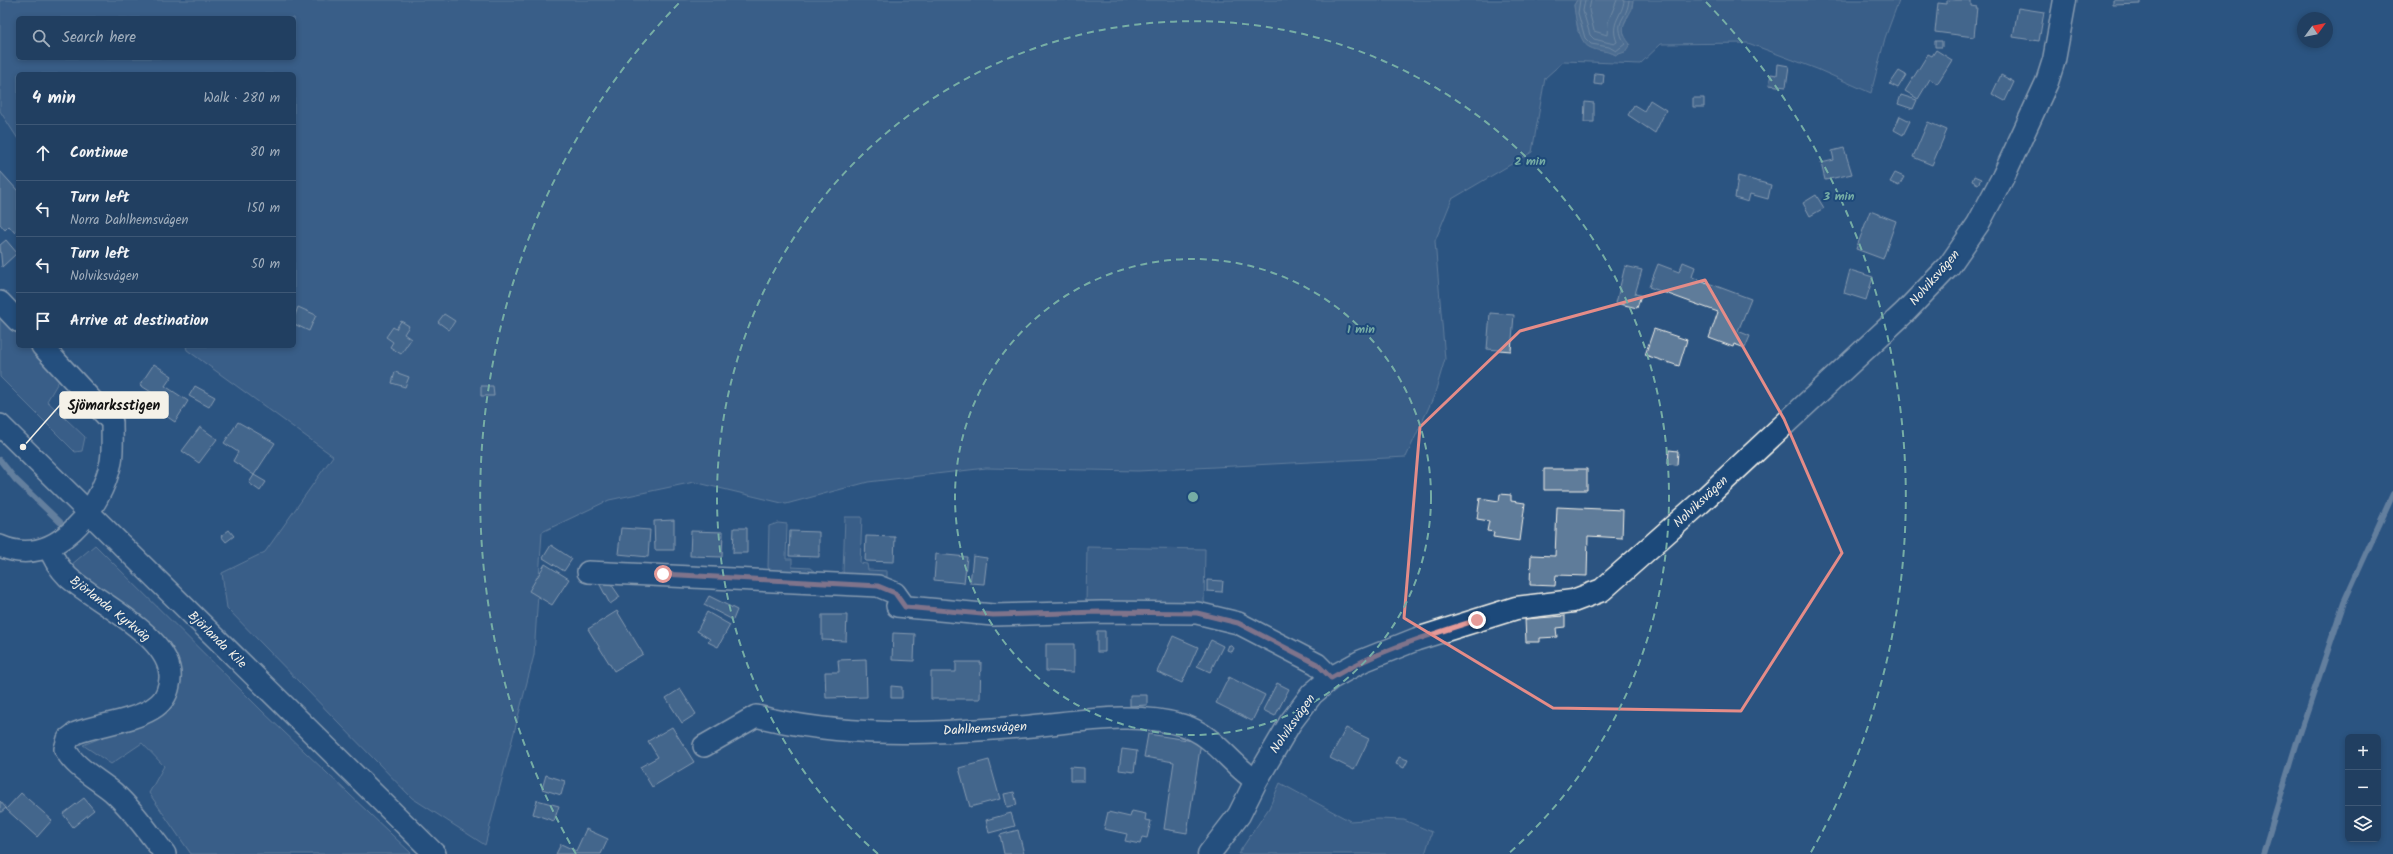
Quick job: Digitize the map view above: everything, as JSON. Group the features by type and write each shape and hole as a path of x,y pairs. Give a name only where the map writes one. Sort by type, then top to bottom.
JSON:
{"street":[{"name":"Nolviksvägen","path":"1209,854 1239,814 1256,781 1290,724 1312,694 1331,678 1362,661 1388,650 1477,620 1516,608 1573,601 1591,596 1613,581 1700,504 1905,312 1949,266 1978,224 2026,131 2054,60 2065,0"},
{"path":"0,302 16,319"},
{"path":"0,546 23,551 48,547 63,538 88,515 102,486 111,461 112,422 44,348"},
{"name":"Björlanda Kile","path":"0,425 88,515 435,854"},
{"name":"Björlanda Kyrkväg","path":"48,547 58,566 69,578 143,632 161,650 167,662 171,678 163,701 151,710 76,733 68,739 65,749 76,764 112,792 134,813 164,854"},
{"path":"588,572 878,586 895,593 901,607 993,615 1101,612 1197,613 1238,623 1317,664 1331,678"},
{"name":"Dahlhemsvägen","path":"704,746 756,716 810,727 851,732 934,732 1142,719 1183,725 1210,739 1244,773 1256,781"}],"highlighted area":[{"path":"1705,280 1784,419 1842,553 1741,711 1553,708 1404,618 1420,427 1520,331"}],"shaded area":[{"path":"0,0 1577,0 1574,5 1578,32 1598,50 1608,51 1616,55 1624,36 1623,26 1632,9 1633,0 1899,0 1885,38 1871,93 1817,69 1748,43 1661,44 1640,64 1564,61 1545,78 1532,152 1452,199 1435,241 1445,359 1434,396 1406,457 1138,471 986,468 868,482 786,504 694,482 609,500 542,532 534,655 485,845 412,798 227,608 222,573 265,552 333,456 187,350 186,348 296,348 296,72 16,72 16,136 0,111"},
{"path":"0,316 16,333 16,348 31,348 60,379 47,401 85,437 82,451 75,452 0,377"},
{"path":"845,517 862,517 860,563 867,564 868,570 887,571 887,577 846,575 843,572"},
{"path":"778,523 787,524 786,559 792,559 792,567 810,568 815,572 770,571 768,567 769,526"},
{"path":"95,545 262,711 412,854 191,854 149,793 164,766 142,743 111,764 83,745 123,729 176,694 129,609 71,565"},
{"path":"1087,547 1205,549 1204,605 1086,603"},
{"path":"1280,783 1350,821 1378,819 1404,820 1432,832 1425,854 1238,854 1269,808"}],"water":[{"path":"1577,0 1633,0 1632,7 1623,27 1625,37 1630,44 1625,52 1616,55 1609,52 1592,49 1586,44 1580,34 1577,22 1574,5"}],"building":[{"path":"1947,0 1971,0 1971,6 1977,7 1974,37 1935,32 1938,3 1947,4"},
{"path":"2113,0 2140,0 2140,4 2113,5"},
{"path":"2018,8 2044,12 2039,41 2013,37"},
{"path":"1935,41 1942,41 1942,47 1935,47"},
{"path":"1936,50 1952,60 1937,84 1930,79 1918,99 1905,91 1928,54 1932,56"},
{"path":"1778,64 1789,66 1786,87 1769,85 1771,74 1777,75"},
{"path":"1899,71 1906,75 1898,88 1890,84"},
{"path":"1595,73 1604,74 1603,85 1594,84"},
{"path":"2001,75 2014,82 2005,101 1992,94"},
{"path":"1901,95 1917,100 1913,109 1898,104"},
{"path":"1693,98 1704,98 1704,107 1693,107"},
{"path":"1650,100 1666,110 1655,133 1628,115 1634,105 1644,111"},
{"path":"1585,102 1594,103 1594,122 1584,122"},
{"path":"1900,116 1910,121 1903,135 1894,130"},
{"path":"1928,122 1947,130 1932,165 1913,157"},
{"path":"1844,148 1852,174 1825,180 1821,163 1834,160 1832,151"},
{"path":"0,171 16,189 16,232 15,233 9,226 5,230 0,224"},
{"path":"1895,173 1904,177 1899,186 1890,182"},
{"path":"1738,176 1771,185 1768,199 1750,194 1748,202 1735,198"},
{"path":"1974,176 1981,179 1978,184 1972,181"},
{"path":"1816,195 1824,208 1810,216 1803,203"},
{"path":"1870,211 1896,221 1883,259 1856,249"},
{"path":"6,240 16,252 16,254 2,267 0,245"},
{"path":"1683,262 1695,267 1692,277 1751,299 1738,331 1750,336 1745,348 1734,344 1733,347 1709,338 1718,312 1649,287 1658,264 1679,272"},
{"path":"1625,266 1642,270 1635,294 1641,295 1637,308 1616,303"},
{"path":"1850,270 1873,277 1866,300 1844,293"},
{"path":"298,307 316,315 309,331 296,325 296,312"},
{"path":"1490,313 1514,315 1511,351 1487,349"},
{"path":"444,314 455,321 449,330 438,322"},
{"path":"401,321 409,326 404,334 411,339 401,354 390,347 393,342 386,337 393,327 396,329"},
{"path":"1654,329 1687,340 1679,366 1645,355"},
{"path":"154,364 172,376 165,386 188,401 175,422 145,402 151,392 140,385"},
{"path":"395,372 409,377 405,387 392,383"},
{"path":"195,386 215,397 209,407 189,396"},
{"path":"481,386 493,386 494,396 481,396"},
{"path":"238,422 275,443 254,475 233,461 238,452 224,443"},
{"path":"200,427 217,439 199,463 182,451"},
{"path":"1669,450 1678,451 1677,465 1668,464"},
{"path":"1544,469 1587,469 1587,490 1544,490"},
{"path":"254,475 266,482 260,491 249,483"},
{"path":"1500,494 1511,495 1511,501 1525,503 1520,541 1493,537 1494,532 1487,531 1489,521 1477,519 1480,498 1499,501"},
{"path":"1557,507 1623,510 1622,538 1588,536 1587,576 1556,575 1555,586 1530,585 1531,555 1555,556"},
{"path":"674,520 674,550 655,550 654,521"},
{"path":"621,528 650,530 648,557 618,554"},
{"path":"734,528 747,528 747,553 733,553"},
{"path":"229,530 234,536 226,542 221,536"},
{"path":"691,531 723,532 722,557 690,556"},
{"path":"790,531 819,532 819,557 789,556"},
{"path":"866,536 895,537 894,562 865,561"},
{"path":"551,545 572,559 564,571 543,558"},
{"path":"936,554 967,557 964,583 934,580"},
{"path":"973,556 987,558 984,584 970,583"},
{"path":"545,564 569,579 552,605 529,591"},
{"path":"1207,580 1223,581 1222,592 1207,591"},
{"path":"609,581 620,597 610,604 599,583"},
{"path":"709,596 737,610 733,620 704,605"},
{"path":"617,611 643,654 614,671 588,629"},
{"path":"707,612 730,625 718,647 708,642 710,639 697,631"},
{"path":"822,615 847,615 846,641 822,640"},
{"path":"1565,616 1565,627 1556,628 1557,637 1540,638 1540,642 1526,642 1525,619"},
{"path":"1097,631 1105,631 1105,652 1097,652"},
{"path":"893,633 915,634 914,661 892,660"},
{"path":"1173,636 1198,647 1182,683 1157,672"},
{"path":"1211,640 1223,646 1210,672 1197,666"},
{"path":"1046,644 1074,644 1074,672 1046,671"},
{"path":"1229,645 1234,648 1232,652 1227,650"},
{"path":"866,659 867,697 826,698 825,672 839,672 838,660"},
{"path":"956,662 981,662 980,699 931,699 931,672 956,672"},
{"path":"1229,677 1265,695 1252,721 1216,703"},
{"path":"1277,683 1289,689 1275,716 1263,710"},
{"path":"891,686 902,687 902,698 891,698"},
{"path":"680,689 696,714 682,723 666,698"},
{"path":"1130,695 1147,695 1147,705 1130,706"},
{"path":"672,727 694,762 652,787 640,767 658,757 648,741"},
{"path":"1346,728 1369,739 1354,770 1330,758"},
{"path":"1148,734 1201,742 1187,833 1164,829 1174,762 1144,757"},
{"path":"1122,749 1137,751 1134,772 1119,770"},
{"path":"1399,757 1408,760 1404,768 1396,764"},
{"path":"989,760 1000,799 970,807 959,768"},
{"path":"1070,767 1084,768 1084,781 1070,781"},
{"path":"546,775 565,781 561,795 542,789"},
{"path":"1014,792 1017,805 1007,807 1004,794"},
{"path":"21,793 52,820 37,837 6,809"},
{"path":"84,798 94,810 73,827 63,814"},
{"path":"537,800 559,806 554,821 533,814"},
{"path":"0,801 6,808 0,813"},
{"path":"1132,811 1146,814 1145,820 1151,821 1147,838 1142,837 1140,844 1125,841 1127,834 1104,829 1108,812 1130,817"},
{"path":"1011,813 1015,826 989,833 986,820"},
{"path":"586,829 608,839 601,854 556,854 561,844 576,851"},
{"path":"1018,830 1024,854 1004,854 1000,835"}],"waterway":[{"path":"0,460 15,479 60,522"},
{"path":"2263,854 2296,745 2344,602 2393,494"}],"place":[{"name":"Sjömarksstigen","path":"23,447"}],"route":[{"path":"663,574 878,586 895,593 905,607 993,615 1101,612 1197,613 1238,623 1317,664 1331,678 1362,661 1388,650 1477,620"}]}
